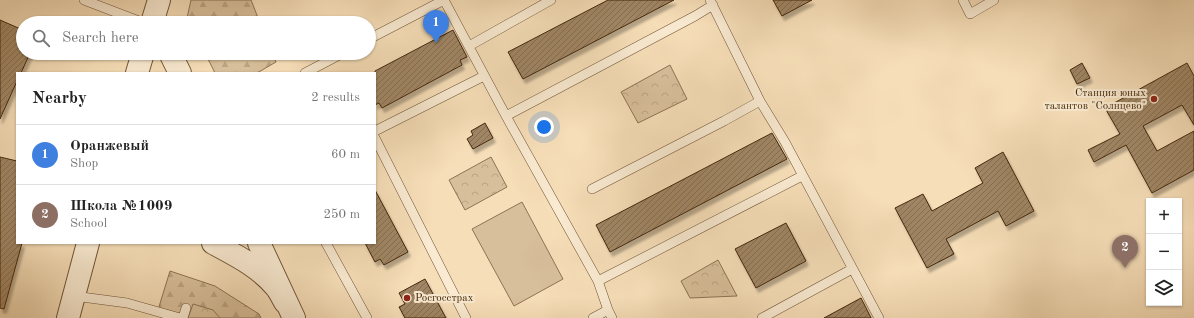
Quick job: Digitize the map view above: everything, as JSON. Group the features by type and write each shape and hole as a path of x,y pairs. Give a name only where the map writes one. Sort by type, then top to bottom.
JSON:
{"street":[{"path":"174,60 180,72"},
{"path":"68,318 88,244"},
{"path":"215,244 244,260 262,273 276,287 289,310"},
{"path":"259,244 289,310"}],"lane":[{"path":"84,0 154,16"},
{"path":"376,36 444,0 484,76 598,281 610,314 593,318"},
{"path":"469,46 551,0"},
{"path":"963,0 970,14 994,0"},
{"path":"506,116 695,16 712,3 760,101 785,142 852,269 880,318"},
{"path":"307,72 330,60"},
{"path":"376,130 484,76"},
{"path":"592,188 724,121 760,101"},
{"path":"376,140 466,318"},
{"path":"598,281 802,176"},
{"path":"327,244 367,318"},
{"path":"762,318 852,269"},
{"path":"74,296 127,303 180,318"},
{"path":"183,318 186,308"}],"green space":[{"path":"191,0 251,0 257,16 187,16"},
{"path":"208,60 275,60 276,62 259,72 214,72"},
{"path":"670,65 687,99 638,123 621,92"},
{"path":"491,157 507,187 465,210 449,180"},
{"path":"522,202 563,279 514,306 472,229"},
{"path":"718,260 737,296 690,298 681,281"},
{"path":"170,271 215,286 259,314 261,318 173,318 158,310"},
{"path":"193,304 213,310 220,318 188,318"}],"building":[{"path":"608,0 674,0 523,79 508,52"},
{"path":"773,0 812,0 782,16"},
{"path":"0,20 16,27 16,60 27,60 21,72 16,72 16,83 0,119"},
{"path":"453,30 467,57 460,60 462,65 382,108 379,103 376,104 375,71"},
{"path":"1082,63 1090,78 1077,84 1070,70"},
{"path":"1187,63 1194,76 1194,125 1182,105 1143,126 1157,151 1194,131 1194,170 1152,193 1126,145 1094,162 1088,150 1120,134 1105,108"},
{"path":"485,123 493,138 473,149 467,139 473,135 471,131"},
{"path":"772,133 787,159 610,252 596,225"},
{"path":"1003,152 1034,211 1006,226 998,211 946,239 954,254 927,268 895,208 923,194 932,211 983,183 975,168"},
{"path":"0,157 16,161 16,244 22,244 4,309 0,308"},
{"path":"376,192 408,252 384,265 380,259 375,262 366,244 376,244"},
{"path":"786,223 806,261 756,288 735,249"},
{"path":"425,279 446,318 405,318 399,307 405,304 399,293"},
{"path":"861,298 871,318 824,318"}],"place":[{"name":"Оранжевый","path":"436,43"},
{"name":"Станция юных талантов \"Солнцево\"","path":"1154,99"},
{"name":"Школа №1009","path":"1125,268"},
{"name":"Росгосстрах","path":"407,298"}]}
